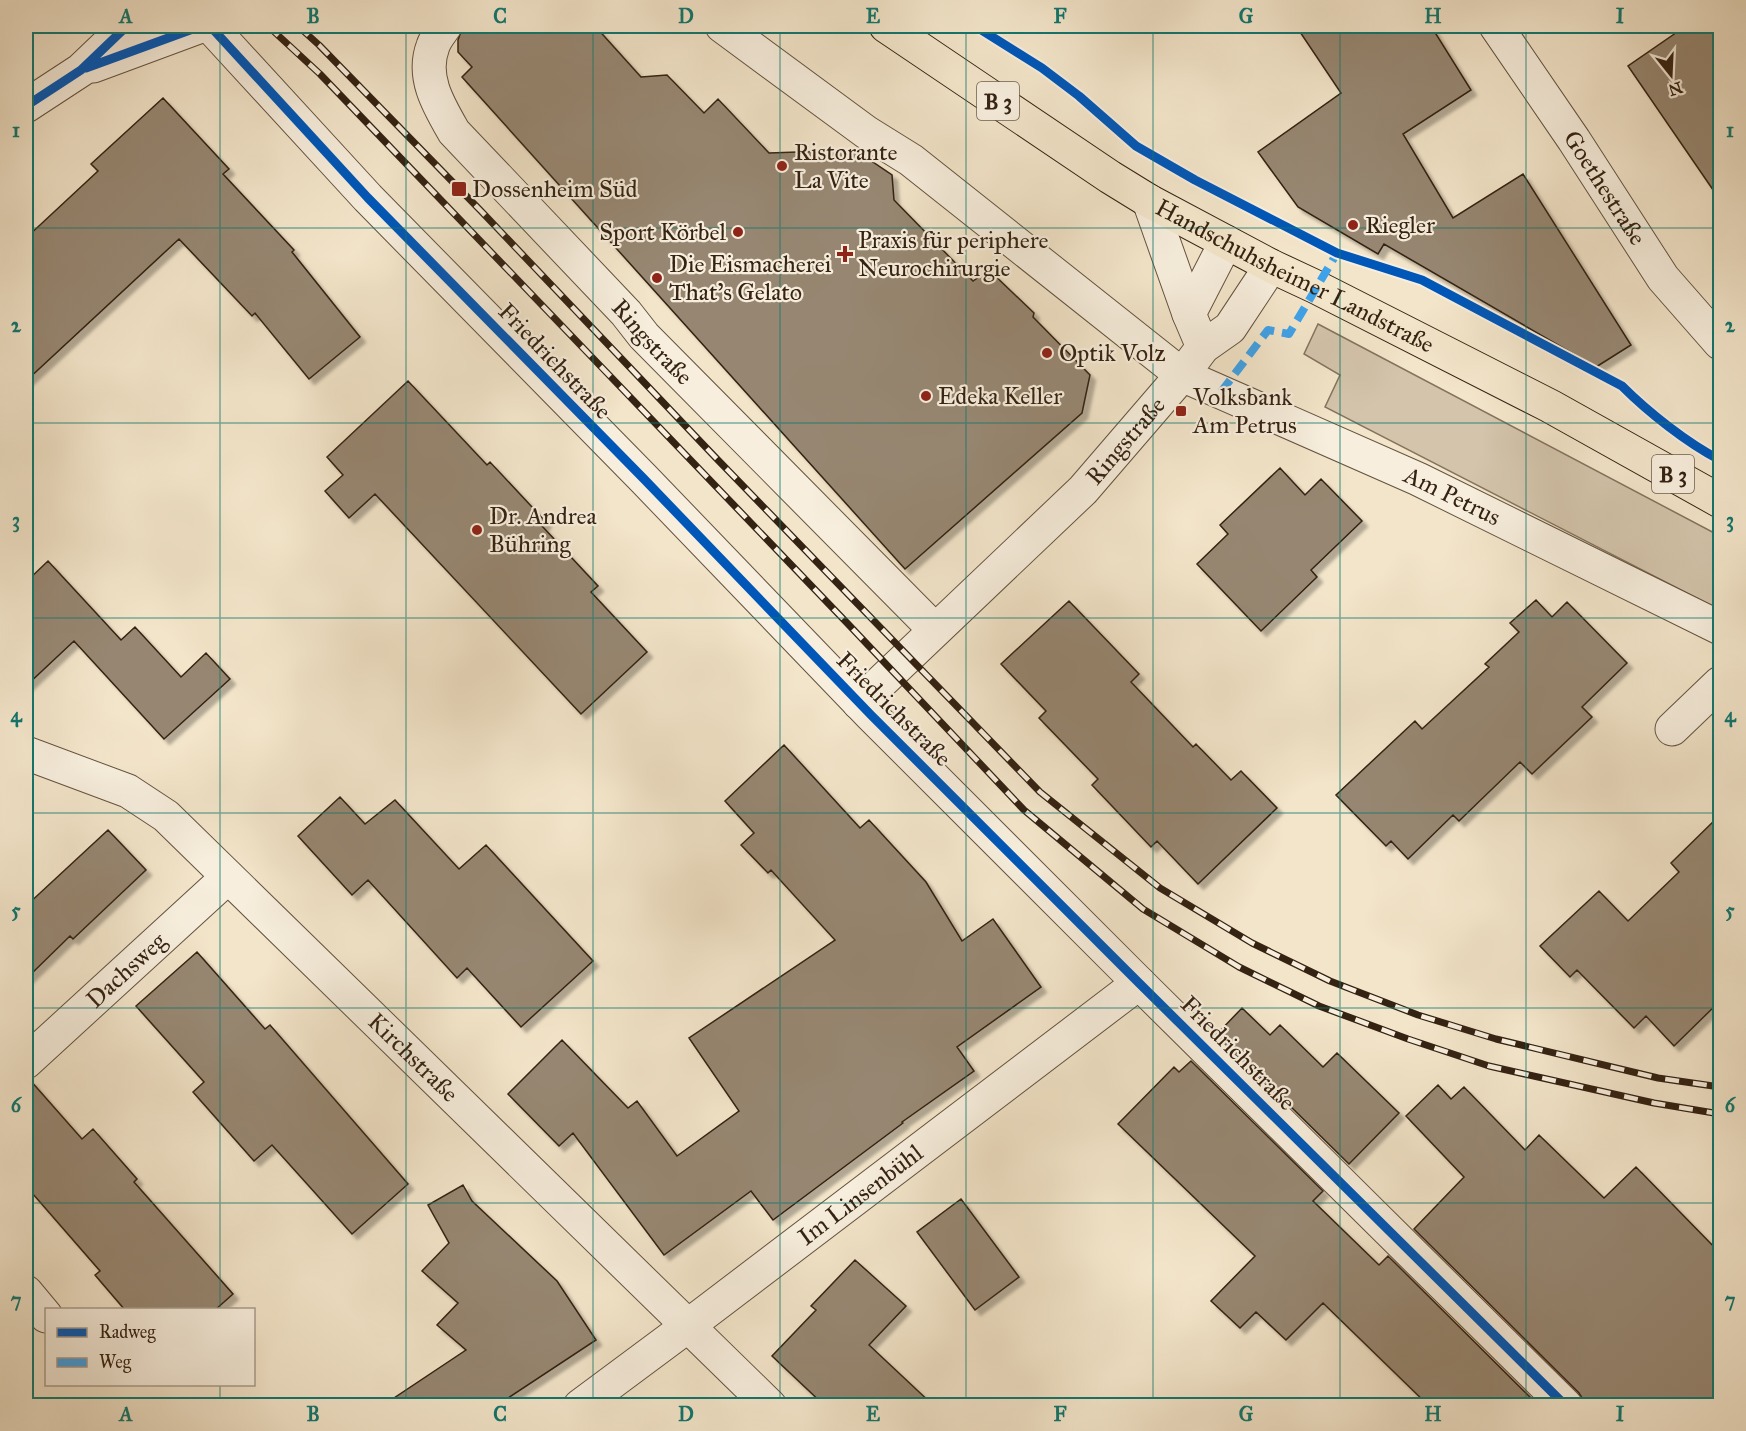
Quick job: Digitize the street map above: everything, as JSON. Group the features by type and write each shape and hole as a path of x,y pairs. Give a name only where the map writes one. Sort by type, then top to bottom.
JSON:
{"main road":[{"name":"Handschuhsheimer Landstraße","path":"886,26 1149,201 1271,266 1550,406 1720,501"}],"street":[{"path":"26,106 81,70 127,26"},
{"path":"81,70 201,26"},
{"name":"Friedrichstraße","path":"210,26 368,198 644,479 859,703 1566,1406"},
{"name":"Ringstraße","path":"445,26 433,45 429,66 431,84 454,132 626,313 644,336 935,630"},
{"name":"Ringstraße","path":"722,26 866,132 911,160 1182,375"},
{"name":"Goethestraße","path":"1497,26 1663,278 1720,343"},
{"path":"1149,201 1203,348"},
{"path":"1189,314 1226,242"},
{"name":"Ringstraße","path":"859,703 1083,490 1203,348 1230,328 1271,266"},
{"name":"Am Petrus","path":"1182,375 1418,479 1720,628"},
{"path":"1671,729 1720,683"},
{"name":"Kirchstraße","path":"26,753 128,791 166,816 770,1406"},
{"name":"Dachsweg","path":"26,1062 228,877"},
{"name":"Im Linsenbühl","path":"580,1406 1139,983"},
{"path":"26,1292 45,1315"}],"shaded area":[{"path":"1318,324 1720,536 1720,610 1325,407 1340,375 1304,354"}],"building":[{"path":"463,26 595,26 641,77 667,75 704,113 718,99 769,153 855,150 892,175 894,200 973,281 989,270 1034,313 1033,317 1090,375 1082,413 905,569 462,77 472,67 458,52 458,40"},
{"path":"1296,26 1431,26 1471,90 1403,134 1453,218 1523,174 1631,345 1596,367 1384,244 1378,254 1298,207 1258,152 1341,93"},
{"path":"1686,26 1720,26 1720,200 1628,66"},
{"path":"163,98 229,169 223,174 294,250 292,252 360,337 309,379 255,313 252,316 179,239 26,381 26,238 98,171 91,164"},
{"path":"408,381 487,465 490,462 546,522 542,526 598,586 591,592 647,652 581,714 375,494 349,518 325,491 343,475 327,457"},
{"path":"1280,468 1305,495 1321,479 1362,521 1311,570 1317,577 1261,631 1197,564 1228,534 1220,525"},
{"path":"48,561 121,640 135,627 181,677 206,653 230,679 164,739 74,641 26,686 26,582"},
{"path":"1536,600 1552,617 1567,602 1627,663 1582,707 1592,717 1532,774 1520,762 1459,821 1453,815 1408,859 1391,841 1386,846 1336,795 1415,721 1422,729 1489,667 1485,664 1519,632 1510,623"},
{"path":"1069,601 1139,674 1131,682 1193,747 1196,744 1231,780 1241,771 1277,808 1198,884 1157,841 1151,847 1092,785 1098,779 1039,718 1046,711 1001,664"},
{"path":"784,745 860,828 869,820 926,882 962,941 993,919 1041,987 957,1047 974,1071 902,1122 773,1220 751,1191 664,1255 573,1133 559,1146 508,1094 562,1040 628,1108 637,1101 677,1156 739,1111 689,1038 835,940 771,870 768,873 741,845 754,833 725,801"},
{"path":"340,797 365,824 395,800 459,869 486,845 593,961 521,1027 467,968 457,978 368,880 352,895 298,836"},
{"path":"1720,815 1720,1001 1674,1046 1646,1016 1634,1028 1577,970 1570,977 1540,946 1599,891 1628,921 1679,872 1671,863"},
{"path":"108,830 146,870 73,939 70,936 26,979 26,906"},
{"path":"197,952 265,1029 270,1025 408,1184 352,1234 272,1145 254,1161 193,1092 204,1082 136,1006"},
{"path":"1242,1008 1270,1035 1280,1025 1323,1067 1337,1053 1399,1113 1349,1164 1217,1034"},
{"path":"1191,1061 1323,1191 1313,1201 1379,1265 1388,1256 1539,1406 1429,1406 1323,1303 1286,1340 1256,1312 1240,1328 1211,1301 1255,1256 1118,1124 1174,1067 1179,1072"},
{"path":"26,1080 30,1080 82,1139 93,1129 137,1179 134,1182 233,1294 217,1308 123,1308 95,1275 100,1271 26,1186"},
{"path":"1438,1085 1451,1099 1464,1087 1525,1150 1539,1135 1604,1198 1636,1167 1720,1253 1720,1406 1584,1406 1579,1393 1414,1229 1464,1177 1406,1116"},
{"path":"463,1185 472,1201 557,1281 596,1340 496,1406 382,1406 466,1350 437,1325 458,1303 422,1271 449,1243 428,1205"},
{"path":"961,1199 1019,1277 975,1310 917,1232"},
{"path":"855,1260 906,1306 869,1345 934,1406 825,1406 772,1356 816,1310 811,1306"}],"railway":[{"path":"268,26 320,74 1024,810 1143,909 1239,967 1319,1006 1408,1039 1489,1066 1654,1103 1720,1114"},
{"path":"298,26 481,211 716,458 1040,792 1160,888 1252,943 1330,981 1418,1015 1496,1039 1658,1078 1720,1087"}],"marked path":[{"path":"1221,392 1268,330 1289,334 1337,253"}],"cycle path":[{"path":"26,106 81,70 127,26"},
{"path":"86,68 201,26"},
{"path":"210,26 368,198 644,479 871,715 1566,1406"},
{"path":"975,26 1042,68 1079,96 1136,146 1195,180 1337,253 1422,280 1622,386 1668,426 1720,460"}],"place":[{"name":"Ristorante La Vite","path":"782,166"},
{"name":"Dossenheim Süd","path":"459,189"},
{"name":"Riegler","path":"1353,225"},
{"name":"Sport Körbel","path":"738,232"},
{"name":"Praxis für periphere Neurochirurgie","path":"845,254"},
{"name":"Die Eismacherei That's Gelato","path":"657,278"},
{"name":"Optik Volz","path":"1047,353"},
{"name":"Edeka Keller","path":"926,396"},
{"name":"Volksbank Am Petrus","path":"1181,411"},
{"name":"Dr. Andrea Bühring","path":"477,530"}]}
